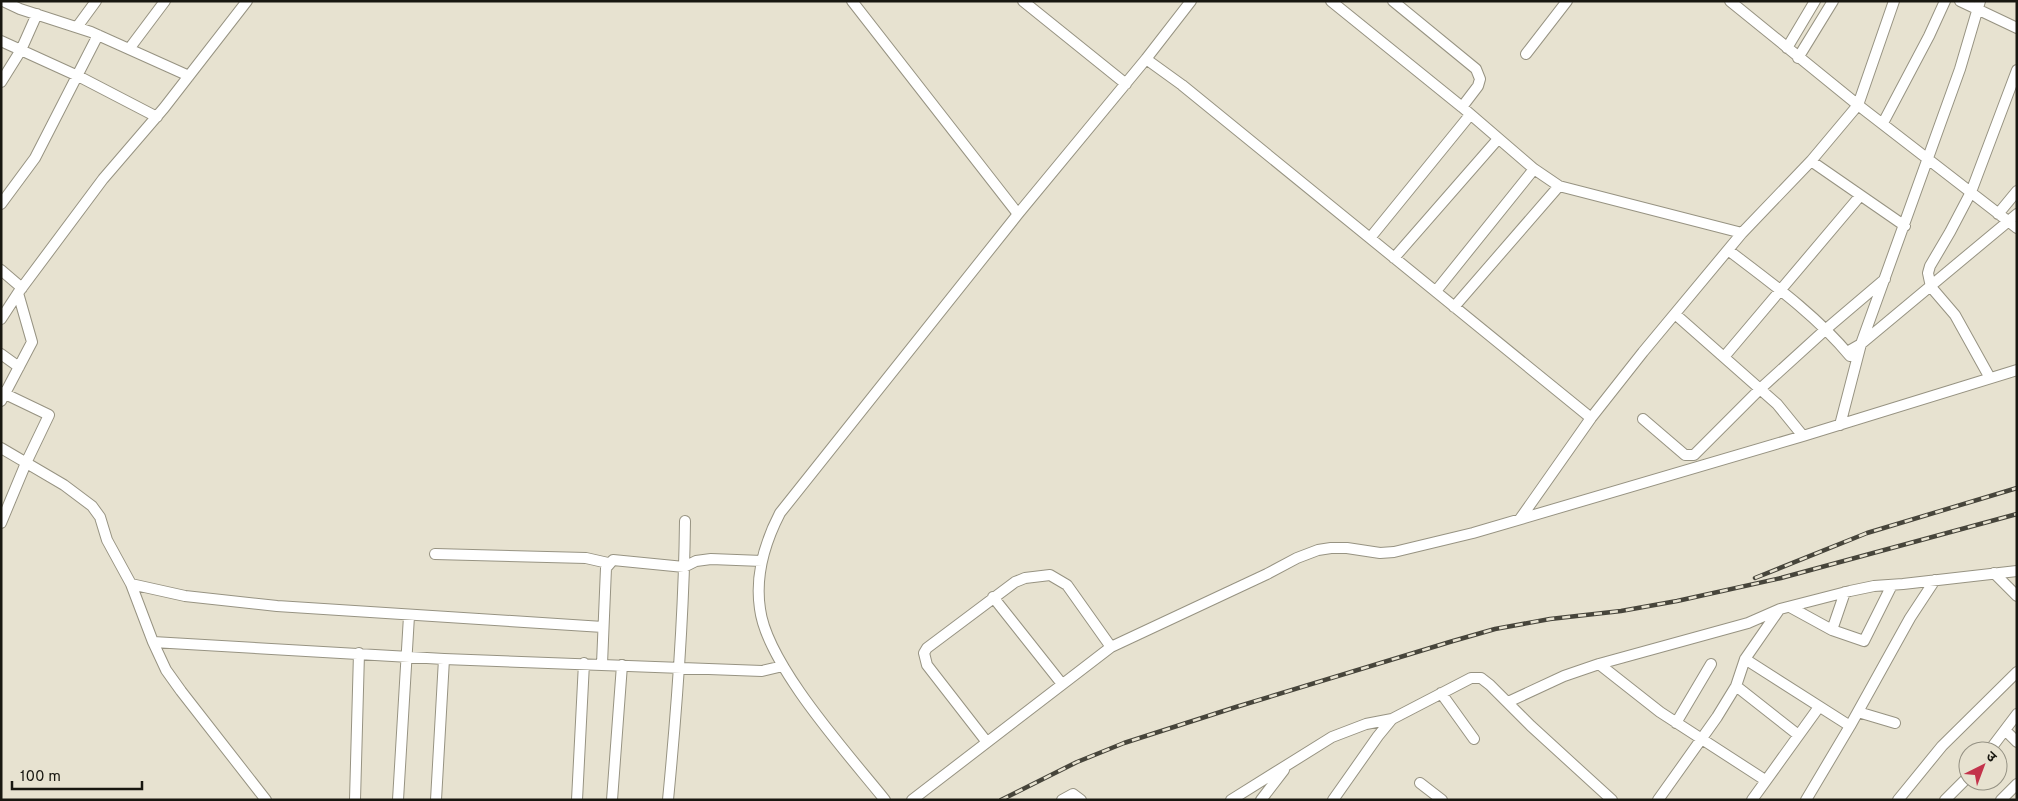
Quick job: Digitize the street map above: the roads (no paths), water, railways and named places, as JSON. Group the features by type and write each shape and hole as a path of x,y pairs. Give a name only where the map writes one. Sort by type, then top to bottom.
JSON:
{"street":[{"path":"3,1 22,5 36,14 98,35 189,76"},
{"path":"77,27 96,1"},
{"path":"128,49 165,1"},
{"path":"1,319 20,290 103,179 157,117 247,1"},
{"path":"852,1 1018,214"},
{"path":"1023,1 1126,84"},
{"path":"885,800 810,705 783,666 770,642 760,611 758,591 762,560 772,529 780,514 1018,214 1146,60 1191,1"},
{"path":"1331,1 1462,107 1534,169 1559,186 1742,233"},
{"path":"1393,1 1476,69 1480,79 1478,86 1462,107"},
{"path":"1526,54 1567,1"},
{"path":"1730,1 1798,58 2012,225"},
{"path":"1787,48 1815,1"},
{"path":"1798,58 1833,1"},
{"path":"1520,519 1591,418 1675,314 1742,233 1811,161 1858,105 1894,1"},
{"path":"1882,123 1929,36 1945,1"},
{"path":"1960,1 1979,6 2017,28"},
{"path":"1840,425 1861,344 1960,69 1979,6"},
{"path":"1,82 21,50 36,14"},
{"path":"1,204 35,158 98,35"},
{"path":"1,42 78,76 157,117"},
{"path":"1146,60 1182,85 1591,418"},
{"path":"1990,378 1955,315 1931,287 1928,273 1930,266 1971,192 2017,70"},
{"path":"1370,238 1470,115"},
{"path":"1394,258 1498,139"},
{"path":"1811,161 1905,226"},
{"path":"1436,292 1534,169"},
{"path":"1454,307 1559,186"},
{"path":"1998,214 2017,191"},
{"path":"1724,357 1860,196"},
{"path":"1847,352 1861,344 2012,225 2017,214"},
{"path":"1728,250 1781,291 1825,330 1857,364"},
{"path":"1,270 20,290 32,342 3,395 49,415 26,463 1,523"},
{"path":"1643,420 1685,455 1691,456 1698,452 1760,389 1886,278"},
{"path":"1675,314 1760,389 1788,416 1803,436"},
{"path":"1,354 19,367"},
{"path":"912,800 1111,646 1267,574 1297,558 1318,550 1348,548 1372,553 1394,552 1473,533 1840,425 2017,370"},
{"path":"1,448 64,485 92,506 100,517 107,540 131,584 166,670 262,798"},
{"path":"668,800 679,667 685,521"},
{"path":"435,554 586,558 608,563"},
{"path":"602,664 606,568 608,563 613,560 684,567 696,561 711,559 762,560"},
{"path":"1508,702 1564,676 1598,664 1748,623 1785,608 1845,592 1874,586 2017,571"},
{"path":"1994,573 2017,596"},
{"path":"986,741 927,665 924,653 927,648 993,597 1025,578 1050,575 1066,586 1111,646"},
{"path":"1806,800 1910,618 1935,580"},
{"path":"131,584 185,596 277,606 603,627"},
{"path":"1785,608 1832,630 1864,641 1892,585"},
{"path":"1832,630 1845,592"},
{"path":"993,597 1062,684"},
{"path":"1658,800 1736,686 1745,659 1785,608"},
{"path":"398,800 409,616"},
{"path":"153,642 444,659 762,671 783,666"},
{"path":"355,800 359,653"},
{"path":"436,800 444,659"},
{"path":"1745,659 1850,726"},
{"path":"577,800 584,663"},
{"path":"1598,664 1640,698 1765,780"},
{"path":"1676,722 1711,664"},
{"path":"612,800 622,665"},
{"path":"1898,800 1942,746 2017,672"},
{"path":"1231,800 1315,746 1349,729 1392,719 1471,678 1481,678 1508,702 1604,798"},
{"path":"1736,686 1797,734"},
{"path":"1441,694 1474,739"},
{"path":"1752,800 1797,734 1819,707"},
{"path":"1858,712 1896,723"},
{"path":"1996,741 2017,714"},
{"path":"1334,800 1392,719"},
{"path":"2004,730 2017,742"},
{"path":"1261,800 1289,764"},
{"path":"1420,783 1442,800"},
{"path":"2000,800 2017,784"},
{"path":"1945,800 1958,787"},
{"path":"1062,800 1073,794 1081,800"}],"railway":[{"path":"1755,578 1867,533 2017,488"},
{"path":"1001,800 1077,762 1124,743 1236,707 1495,629 1550,619 1621,611 1677,601 1781,578 2017,514"}]}
